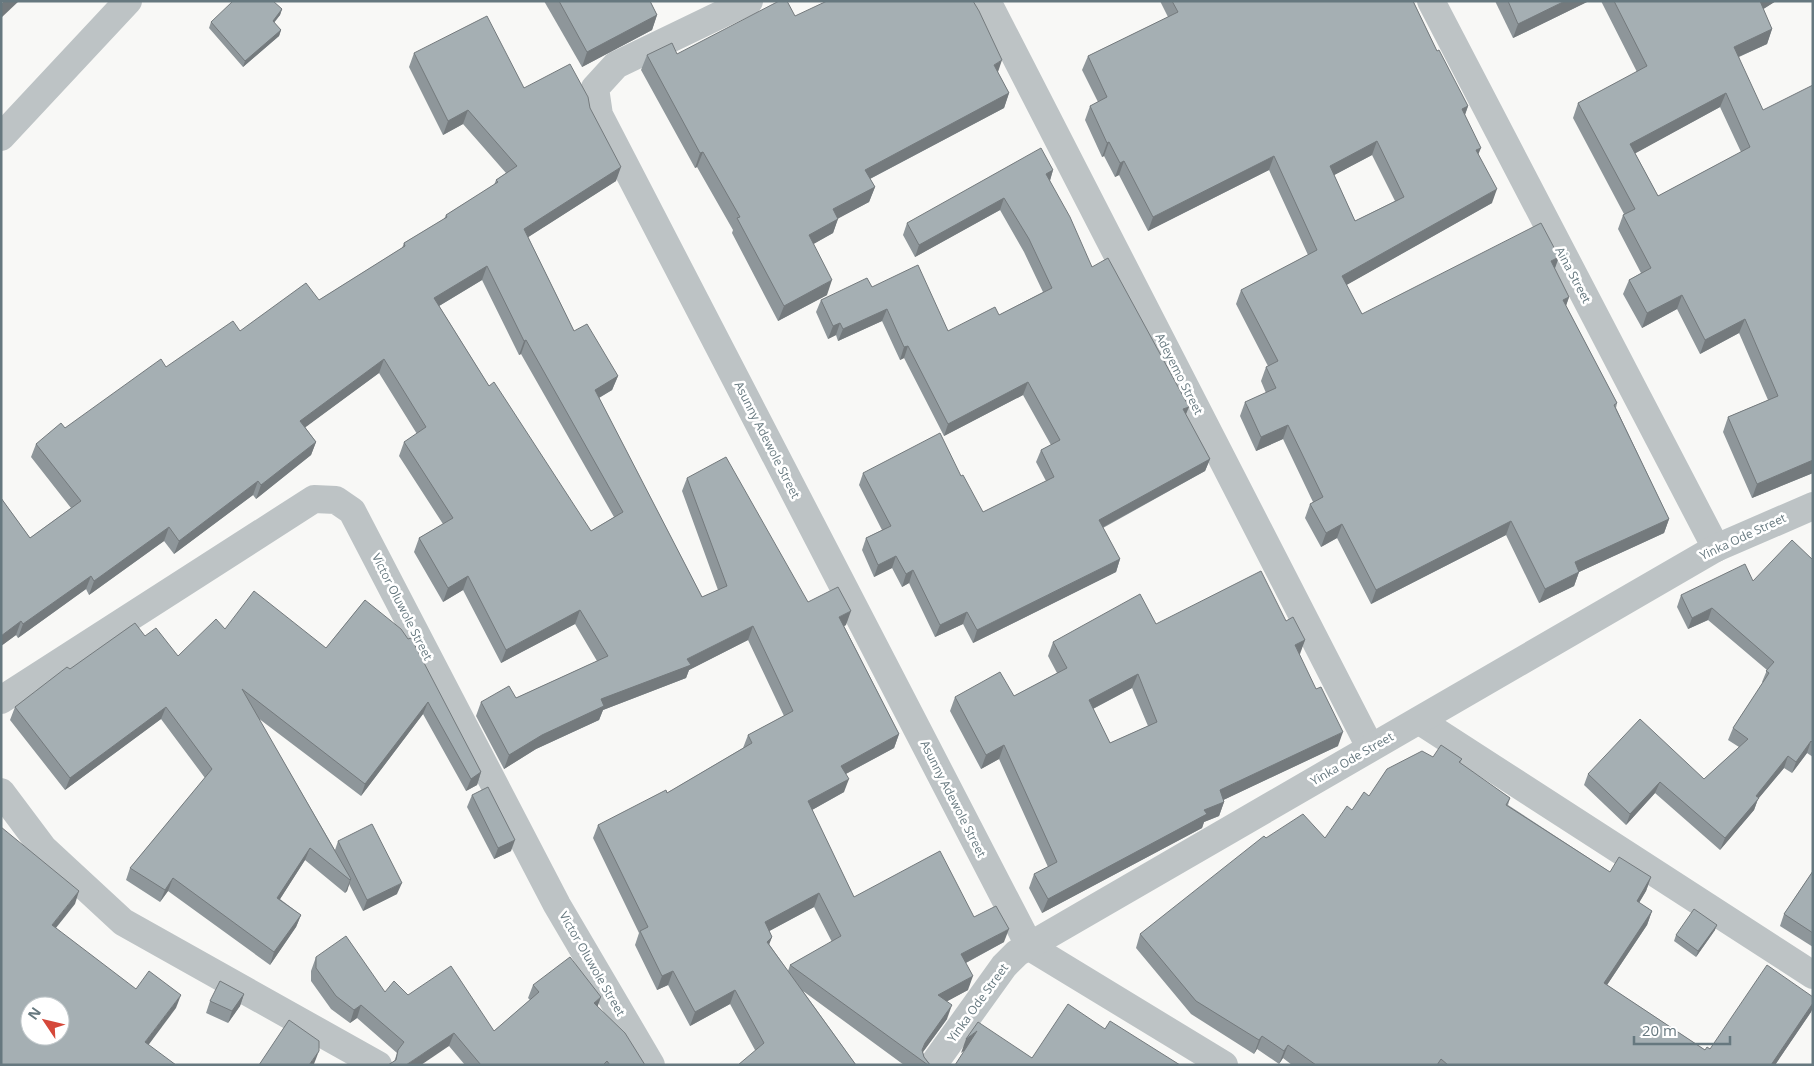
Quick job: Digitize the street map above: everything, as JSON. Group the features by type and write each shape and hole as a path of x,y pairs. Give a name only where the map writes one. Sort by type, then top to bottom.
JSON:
{"street":[{"path":"1,137 128,1"},
{"name":"Asunny Adewole Street","path":"749,1 616,65 594,88 599,115 1030,947"},
{"name":"Adeyemo Street","path":"987,1 1370,747"},
{"name":"Aina Street","path":"1430,1 1716,548"},
{"name":"Victor Oluwole Street","path":"1,700 314,499 336,500 352,511 557,905 651,1065"},
{"name":"Yinka Ode Street","path":"933,1065 1004,966 1017,954 1370,747 1420,721 1716,548 1813,506"},
{"path":"1420,721 1813,974"},
{"path":"1,792 43,848 122,922 378,1065"},
{"path":"1030,947 1224,1065"}],"building":[{"path":"233,1 273,1 282,9 273,21 281,30 245,61 211,22"},
{"path":"559,1 650,1 657,15 587,52"},
{"path":"779,1 787,1 795,16 827,1 973,1 1002,60 994,65 1009,93 865,170 875,187 833,209 838,219 809,235 832,280 784,306 737,218 740,217 703,152 700,153 647,55 672,43 677,54"},
{"path":"1172,1 1413,1 1437,51 1439,50 1468,106 1462,109 1481,148 1476,150 1497,189 1342,276 1362,314 1541,223 1559,257 1551,261 1569,297 1563,300 1617,403 1614,405 1669,519 1575,562 1579,572 1545,589 1511,521 1376,590 1342,524 1326,533 1310,504 1323,497 1288,425 1261,437 1245,402 1276,388 1266,367 1278,361 1241,290 1317,250 1274,156 1153,217 1124,161 1120,163 1109,142 1107,143 1090,106 1107,97 1088,56 1178,12","holes":["1377,141 1404,197 1355,221 1330,166"]},
{"path":"1508,1 1565,1 1518,24"},
{"path":"1614,1 1760,1 1772,29 1734,47 1763,110 1813,85 1813,460 1757,484 1728,417 1778,396 1745,319 1705,340 1682,295 1647,313 1629,280 1651,268 1623,215 1635,209 1578,103 1647,66","holes":["1726,93 1750,147 1658,196 1630,144"]},
{"path":"487,16 524,88 570,64 588,97 590,108 621,167 524,229 574,331 587,324 618,376 595,390 702,597 727,586 687,478 726,457 808,602 838,587 851,611 839,617 899,734 841,766 849,779 808,801 854,897 940,851 974,917 996,906 1009,929 961,954 973,976 938,995 952,1005 922,1050 924,1057 930,1065 790,965 841,936 819,893 765,922 772,937 767,942 856,1065 738,1065 764,1043 735,990 695,1012 673,971 662,976 640,931 648,927 598,825 666,790 667,793 752,743 748,735 793,711 753,626 687,659 691,665 601,699 604,706 542,735 509,755 481,702 509,686 516,698 608,656 580,610 506,650 468,576 448,588 419,538 453,518 404,442 426,427 384,359 300,421 316,442 261,485 258,481 179,541 169,527 94,581 91,576 23,624 21,621 1,636 1,498 30,538 81,501 36,444 61,423 65,428 161,359 166,367 233,321 240,331 306,283 319,300 405,246 404,243 447,217 446,215 498,182 496,180 517,166 468,110 448,121 414,53","holes":["487,266 524,341 526,340 623,512 591,531 494,382 489,386 434,298"]},
{"path":"1041,148 1053,170 1046,174 1070,217 1092,267 1108,258 1189,407 1183,409 1210,459 1099,520 1120,559 977,630 967,612 940,625 913,570 906,574 896,556 878,565 866,538 891,526 863,473 940,433 961,476 963,475 983,512 1054,477 1041,450 1060,440 1028,382 948,424 908,346 904,347 887,309 843,329 840,323 833,326 821,300 867,278 872,287 918,265 948,331 995,307 999,315 1052,288 1029,239 1004,198 919,245 907,223"},
{"path":"1792,540 1813,560 1813,743 1811,741 1796,762 1788,756 1756,796 1759,798 1725,838 1660,782 1630,814 1588,774 1640,719 1704,779 1748,739 1733,728 1769,673 1766,671 1774,662 1712,608 1692,618 1681,595 1745,564 1753,581"},
{"path":"1261,571 1286,621 1293,617 1305,640 1295,645 1316,689 1321,687 1343,732 1220,790 1224,802 1204,810 1207,814 1048,899 1034,874 1057,862 1004,745 986,755 955,697 1000,672 1014,696 1067,668 1053,642 1140,594 1156,624","holes":["1138,674 1157,722 1110,743 1089,700"]},
{"path":"254,591 326,648 365,600 401,629 408,639 411,638 481,772 471,779 428,702 365,784 242,689 351,879 310,848 277,898 301,915 274,952 173,878 165,890 130,868 212,769 166,707 70,778 15,707 67,667 70,669 135,623 145,636 156,628 178,656 216,619 225,629"},
{"path":"1441,745 1462,759 1459,762 1510,798 1506,805 1610,872 1619,857 1651,877 1637,901 1652,911 1604,983 1705,1050 1707,1047 1710,1049 1767,965 1813,997 1813,1003 1771,1065 1448,1065 1441,1059 1437,1065 1316,1065 1288,1045 1284,1051 1262,1036 1259,1040 1196,1001 1140,934 1264,836 1266,838 1303,814 1325,838 1347,806 1352,810 1364,792 1369,796 1387,769 1422,751 1433,757"},
{"path":"488,787 515,840 498,848 472,795"},
{"path":"372,824 402,883 367,900 338,841"},
{"path":"1,827 79,891 52,925 136,989 149,971 181,995 145,1042 176,1065 1,1065"},
{"path":"1813,871 1813,933 1784,914"},
{"path":"1694,909 1717,925 1698,951 1676,935"},
{"path":"346,936 385,992 394,981 408,995 451,966 494,1031 539,992 533,985 570,957 601,997 594,1003 625,1033 645,1065 610,1065 607,1061 603,1065 481,1065 454,1033 406,1065 388,1065 396,1060 398,1050 404,1042 361,1005 354,1010 336,996 316,968 316,957"},
{"path":"220,981 244,994 232,1011 210,1001"},
{"path":"1068,1004 1105,1029 1110,1021 1180,1065 955,1065 977,1031 966,1039 978,1022 1032,1058"},
{"path":"289,1020 319,1041 319,1051 309,1065 259,1065"}]}
